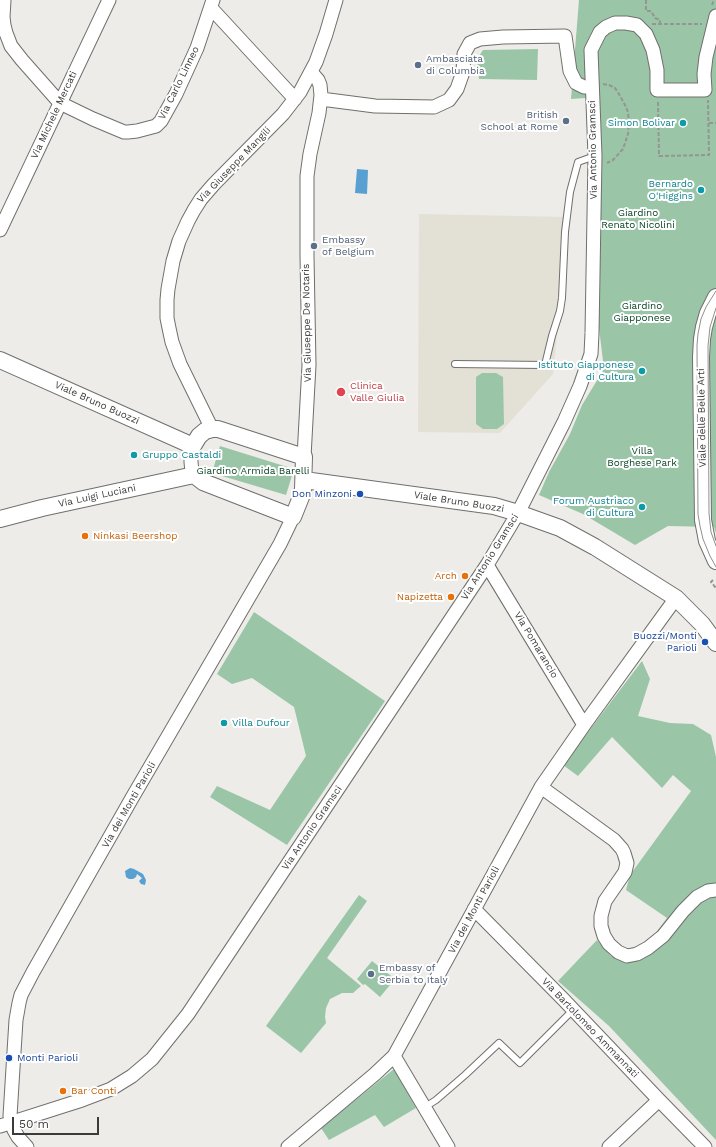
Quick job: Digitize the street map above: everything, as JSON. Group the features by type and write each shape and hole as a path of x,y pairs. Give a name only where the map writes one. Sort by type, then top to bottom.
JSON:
{"street":[{"path":"4,0 4,25 11,46 60,103"},
{"name":"Via Michele Mercati","path":"0,230 109,0"},
{"name":"Via Giuseppe Mangili","path":"212,429 180,364 170,332 167,318 167,300 173,261 179,241 188,221 201,199 236,161 269,129 295,99 311,72 326,34 336,0"},
{"name":"Via Carlo Linneo","path":"60,103 124,132 134,132 159,124 176,94 197,48 212,4"},
{"name":"Via Carlo Linneo","path":"212,4 295,99"},
{"name":"Via Antonio Gramsci","path":"5,1124 34,1116 111,1089 132,1076 152,1059 188,1014 487,565 518,512 569,411 580,386 591,354 595,161 591,50 600,32 606,27 615,23 626,22 637,26 646,34 653,50 657,70 657,90"},
{"path":"657,90 704,90 706,57 715,22"},
{"path":"321,100 375,106 434,106 449,100 458,89 463,72 464,54 470,43 480,38 565,36 570,71 576,83 584,87 592,85"},
{"name":"Via Giuseppe De Notaris","path":"304,457 309,365 306,256 307,176 321,100 319,82 311,72"},
{"name":"Viale delle Belle Arti","path":"716,298 710,307 706,319 702,333 701,347 703,520 708,541 716,561"},
{"name":"Viale Bruno Buozzi","path":"0,360 193,446"},
{"path":"212,429 221,430 304,457 302,497 293,517 203,482 194,475 192,472 191,451 202,433 212,429"},
{"name":"Via Luigi Luciani","path":"0,519 56,504 194,475"},
{"name":"Viale Bruno Buozzi","path":"304,480 488,505 518,512 560,528 596,547 676,598 702,624 716,643"},
{"name":"Via dei Monti Parioli","path":"5,1124 10,1107 16,1025 21,995 130,802 280,544 293,517"},
{"name":"Via Pomarancio","path":"487,565 584,724"},
{"path":"676,598 584,724 541,787 614,840 624,853 626,863 625,872 606,901 601,916 601,926 604,936 609,944 618,952 632,955 648,948 663,936 683,911 697,897 708,891 716,890"},
{"name":"Via dei Monti Parioli","path":"288,1147 375,1074 394,1056 541,787"},
{"name":"Via Bartolomeo Ammannati","path":"474,909 705,1147"},
{"path":"394,1056 448,1147"},
{"path":"609,1147 659,1100"},
{"path":"5,1124 27,1147"}],"lane":[{"path":"455,364 545,365 560,311 562,298 565,232 570,192 578,162 595,161"},
{"path":"425,1107 436,1100 465,1075 499,1043 520,1063 573,1010"}],"path":[{"path":"646,0 646,11 651,11 655,18 660,20 660,24 699,24"},
{"path":"592,85 609,85 615,88 628,112 629,123 628,134 623,149 613,160 601,166 595,161"},
{"path":"657,90 659,156 710,155 708,96 704,90"},
{"path":"709,123 716,123"},
{"path":"713,580 711,582 716,588"}],"shaded area":[{"path":"419,214 569,217 553,374 500,433 418,432"}],"green space":[{"name":"Villa Borghese Park","path":"579,0 716,0 716,533 714,527 668,526 635,545 583,514 539,495 549,472 570,434 582,405 604,369 598,320 600,97 571,99"},
{"path":"538,49 537,80 479,79 477,59 483,50"},
{"path":"482,373 496,373 503,377 504,424 497,429 483,429 476,424 476,377"},
{"name":"Giardino Armida Barelli","path":"220,446 294,469 286,495 212,473"},
{"path":"254,612 385,701 287,845 210,797 217,786 270,810 306,756 294,707 252,678 232,684 217,674"},
{"path":"642,661 650,679 638,716 670,723 693,724 711,735 716,757 716,1140 609,1026 558,981 597,940 611,956 630,960 646,946 667,918 626,890 630,875 691,791 673,775 662,788 612,737 578,776 563,765"},
{"path":"359,895 367,901 327,958 361,986 353,993 342,993 330,999 326,1008 326,1023 301,1053 266,1026"},
{"path":"372,961 395,979 380,997 357,979"},
{"path":"394,1069 416,1108 384,1127 375,1115 329,1140 321,1128"}],"water":[{"path":"357,169 368,170 367,194 355,193"},
{"path":"130,868 143,874 146,880 145,885 141,884 139,881 142,878 137,874 133,879 126,877 125,871"}],"tram line":[{"path":"716,291 706,307 701,319 697,345 698,514 703,539 716,567"},
{"path":"716,308 710,327 708,346 709,513 711,532 716,546"}],"place":[{"name":"Ambasciata di Columbia","path":"418,65"},
{"name":"British School at Rome","path":"566,121"},
{"name":"Simon Bolivar","path":"683,123"},
{"name":"Bernardo O'Higgins","path":"701,190"},
{"name":"Embassy of Belgium","path":"314,246"},
{"name":"Istituto Giapponese di Cultura","path":"642,371"},
{"name":"Clinica Valle Giulia","path":"341,392"},
{"name":"Gruppo Castaldi","path":"134,455"},
{"name":"Don Minzoni","path":"360,494"},
{"name":"Forum Austriaco di Cultura","path":"642,507"},
{"name":"Ninkasi Beershop","path":"85,536"},
{"name":"Arch","path":"465,576"},
{"name":"Napizetta","path":"451,597"},
{"name":"Buozzi/Monti Parioli","path":"705,642"},
{"name":"Villa Dufour","path":"224,723"},
{"name":"Embassy of Serbia to Italy","path":"371,974"},
{"name":"Monti Parioli","path":"9,1058"},
{"name":"Bar Conti","path":"63,1091"}],"park label":[{"name":"Giardino Renato Nicolini","path":"638,218"},
{"name":"Giardino Giapponese","path":"642,312"}]}
